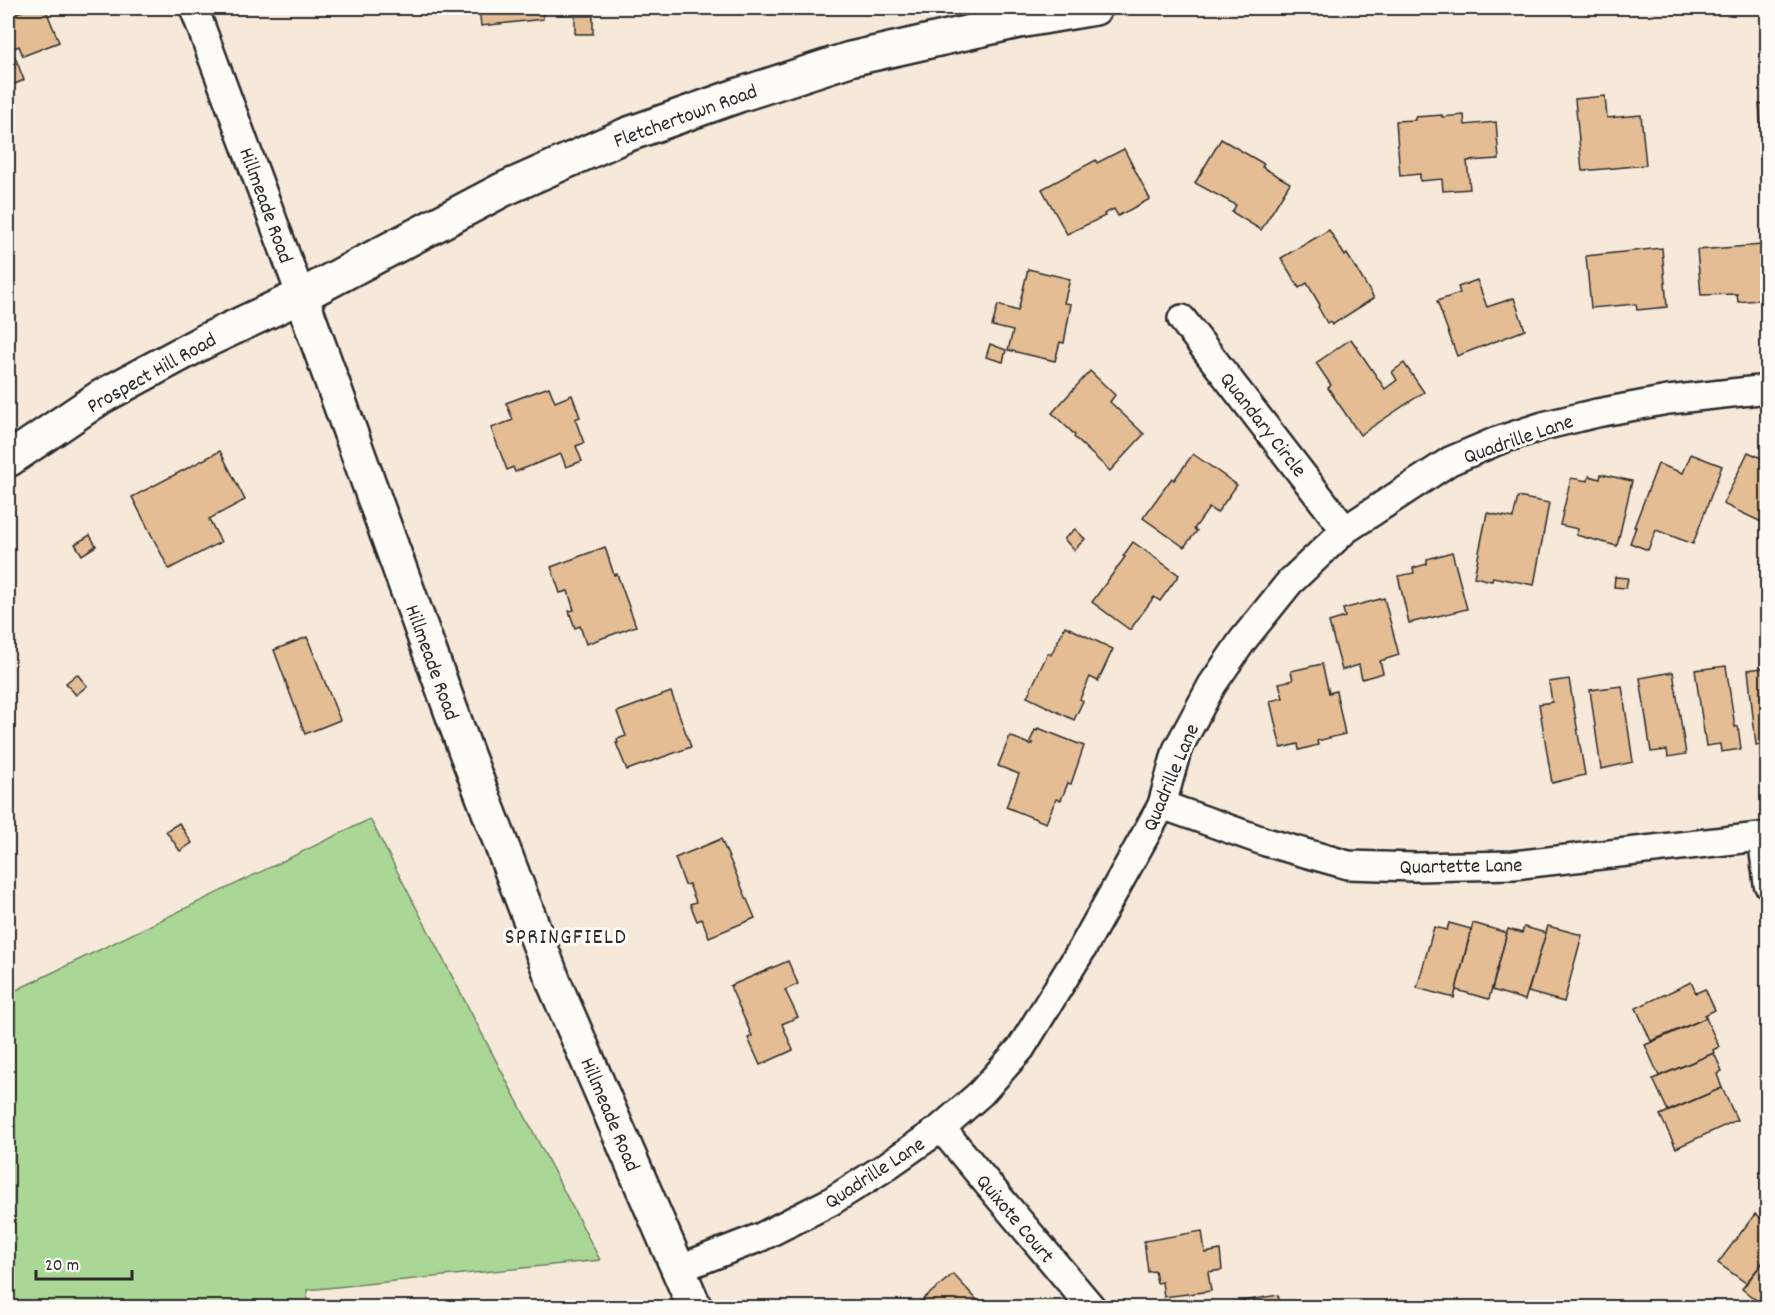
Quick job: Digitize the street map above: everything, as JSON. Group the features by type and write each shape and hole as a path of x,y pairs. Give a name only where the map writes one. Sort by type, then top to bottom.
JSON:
{"street":[{"name":"Hillmeade Road","path":"194,8 550,975 695,1308"},
{"name":"Fletchertown Road","path":"301,296 502,190 626,135 850,59 1019,21 1095,8"},
{"name":"Prospect Hill Road","path":"8,460 101,397 205,340 301,296"},
{"name":"Quandary Circle","path":"1182,319 1346,530"},
{"name":"Quadrille Lane","path":"678,1269 761,1237 830,1202 884,1168 940,1128 981,1093 1021,1048 1082,949 1162,805 1177,750 1212,685 1243,640 1289,583 1346,530 1450,461 1497,441 1597,412 1668,400 1767,389"},
{"name":"Quartette Lane","path":"1162,805 1266,842 1348,865 1415,867 1515,865 1765,837"},
{"path":"1765,837 1767,884"},
{"name":"Quixote Court","path":"940,1128 1092,1308"}],"green space":[{"path":"370,819 600,1260 307,1290 308,1307 8,1307 8,994"}],"building":[{"path":"31,8 45,8 59,42 23,56 19,46 12,49 24,80 8,87 8,16"},
{"path":"479,8 542,8 543,19 481,26"},
{"path":"575,16 593,16 593,34 575,34"},
{"path":"1605,96 1607,118 1641,115 1646,165 1582,171 1575,99"},
{"path":"1768,103 1768,155 1764,155 1759,104"},
{"path":"1442,115 1442,117 1464,115 1465,125 1496,122 1499,159 1467,161 1470,189 1443,191 1442,179 1420,181 1420,174 1400,176 1396,121"},
{"path":"1221,139 1264,164 1262,167 1290,183 1261,230 1232,212 1236,205 1195,183"},
{"path":"1124,149 1150,199 1118,216 1114,209 1104,214 1105,216 1067,234 1042,189 1096,160 1097,163"},
{"path":"1329,230 1374,298 1332,325 1330,321 1327,323 1307,283 1299,288 1281,258"},
{"path":"1762,245 1767,299 1738,302 1737,294 1701,295 1697,250"},
{"path":"1662,248 1667,307 1637,310 1636,304 1591,308 1586,256"},
{"path":"1028,269 1070,279 1064,303 1071,304 1064,343 1060,342 1055,361 1008,350 1013,331 992,326 998,305 1018,311"},
{"path":"1477,280 1487,307 1514,298 1525,330 1457,356 1437,301 1460,293 1458,287"},
{"path":"1351,339 1385,389 1397,380 1392,372 1404,363 1424,392 1360,435 1328,388 1331,385 1316,363"},
{"path":"990,344 1006,350 1003,362 986,357"},
{"path":"1090,371 1115,395 1110,402 1144,434 1110,471 1052,413"},
{"path":"549,387 555,402 572,395 580,417 575,419 584,443 576,446 582,461 566,467 561,454 515,472 513,467 507,470 491,428 513,420 506,403"},
{"path":"220,451 245,500 209,519 221,542 169,569 132,497"},
{"path":"1748,452 1768,461 1768,525 1723,504"},
{"path":"1193,454 1237,485 1217,513 1209,508 1194,529 1197,531 1184,547 1143,518"},
{"path":"1691,454 1722,466 1693,544 1656,530 1648,550 1630,543 1658,464 1683,473"},
{"path":"1601,474 1632,481 1617,546 1576,535 1578,529 1560,525 1571,478 1588,481 1589,476 1600,479"},
{"path":"1518,497 1549,503 1534,585 1493,577 1492,581 1474,577 1487,513 1513,518"},
{"path":"1075,529 1085,539 1074,550 1064,539"},
{"path":"90,535 96,546 82,555 75,544"},
{"path":"1133,542 1179,575 1160,601 1154,597 1130,630 1092,602 1125,557 1123,556"},
{"path":"605,547 614,575 617,574 636,626 586,644 580,626 575,628 569,611 574,610 568,591 560,593 551,567"},
{"path":"1452,552 1467,609 1409,623 1398,576 1414,573 1413,568 1427,564 1427,559"},
{"path":"1615,577 1628,578 1626,588 1614,587"},
{"path":"1384,598 1399,655 1380,661 1383,673 1362,679 1359,665 1342,670 1329,622 1345,617 1343,609"},
{"path":"1065,626 1113,649 1098,681 1090,677 1080,699 1083,701 1074,720 1027,697 1048,653 1051,655"},
{"path":"307,637 340,720 305,734 274,650"},
{"path":"1322,664 1329,693 1336,691 1345,734 1317,741 1318,745 1299,750 1298,744 1281,748 1270,701 1283,698 1279,683 1293,680 1291,671"},
{"path":"1726,666 1735,727 1738,726 1741,749 1721,752 1720,744 1706,746 1695,670"},
{"path":"1768,667 1768,744 1756,745 1748,670"},
{"path":"1673,672 1686,754 1668,757 1667,750 1651,752 1640,678"},
{"path":"77,674 87,686 76,695 66,683"},
{"path":"1569,679 1585,775 1552,783 1539,704 1552,702 1549,682"},
{"path":"1622,686 1633,762 1601,769 1590,690"},
{"path":"671,692 691,747 627,770 616,743 618,743 617,739 626,736 617,712"},
{"path":"1038,728 1084,746 1071,784 1068,783 1061,800 1056,799 1046,823 1006,807 1019,774 998,766 1010,736 1031,745 1033,743 1030,742"},
{"path":"179,823 192,843 180,851 166,831"},
{"path":"721,839 755,918 709,937 702,919 697,921 690,904 696,902 689,884 685,885 675,858"},
{"path":"1449,923 1471,929 1454,998 1417,988 1434,927 1447,930"},
{"path":"1473,923 1507,933 1489,999 1456,990"},
{"path":"1548,926 1582,935 1564,1002 1528,992"},
{"path":"1524,927 1546,933 1525,1000 1492,990 1508,929 1522,933"},
{"path":"788,961 798,984 785,990 798,1017 782,1024 793,1050 760,1065 748,1038 752,1036 730,986"},
{"path":"1691,982 1696,993 1705,989 1715,1010 1705,1015 1706,1018 1651,1041 1636,1008"},
{"path":"1706,1018 1719,1047 1713,1050 1714,1053 1659,1076 1645,1045"},
{"path":"1714,1053 1722,1071 1717,1074 1722,1088 1668,1111 1653,1079"},
{"path":"1722,1088 1737,1120 1676,1148 1660,1115"},
{"path":"1767,1213 1768,1256 1746,1283 1718,1263 1755,1214 1762,1219"},
{"path":"1202,1231 1205,1253 1220,1250 1222,1270 1208,1272 1211,1291 1164,1297 1162,1282 1157,1283 1155,1271 1148,1272 1144,1241"},
{"path":"1768,1256 1768,1308 1766,1308 1742,1289"},
{"path":"953,1274 980,1303 978,1305 980,1308 916,1308 915,1306"},
{"path":"1278,1295 1281,1308 1206,1307"}],"district":[{"name":"SPRINGFIELD","path":"566,935"}]}
